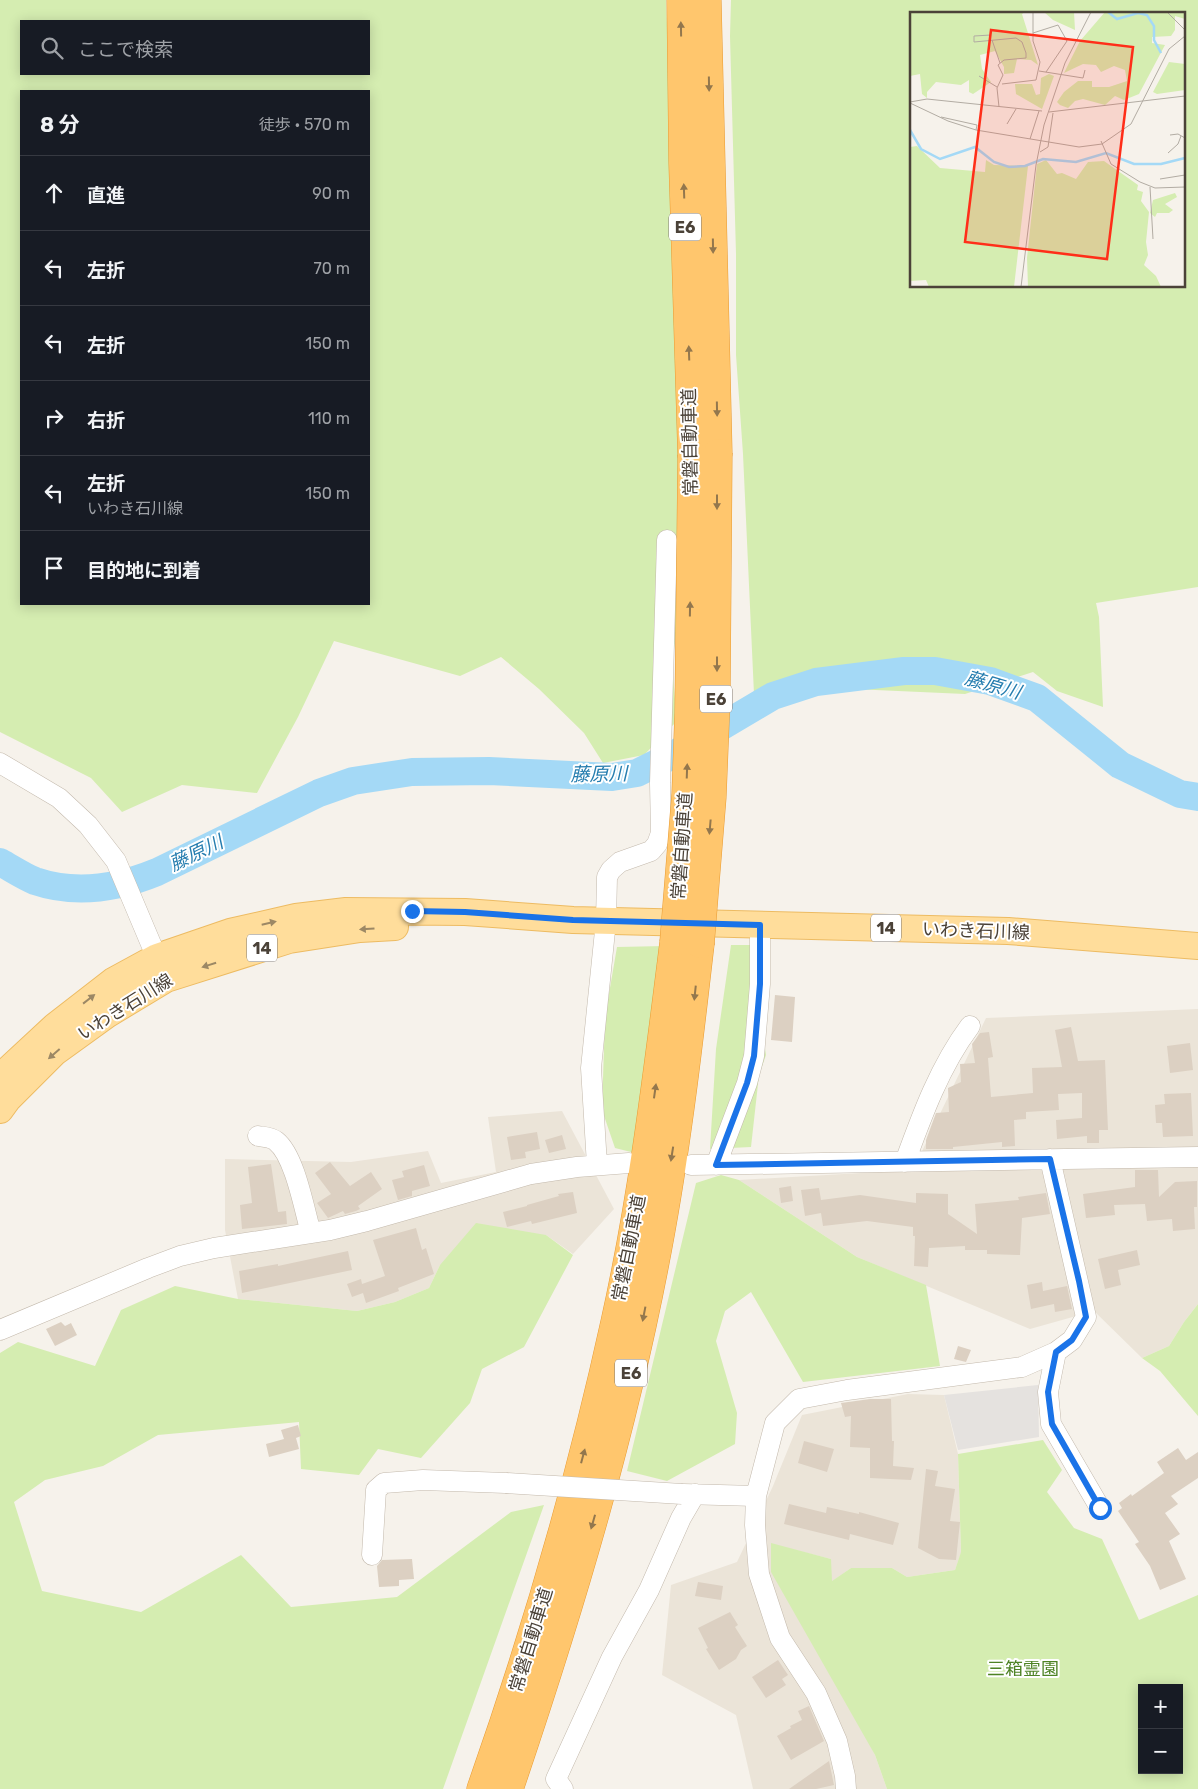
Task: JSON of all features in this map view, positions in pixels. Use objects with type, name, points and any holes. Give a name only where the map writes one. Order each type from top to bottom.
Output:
[{"type":"highway","name":"常磐自動車道","points":[[681,0],[683,163],[705,454]]},
{"type":"highway","name":"常磐自動車道","points":[[509,1789],[572,1594],[612,1454],[642,1325],[664,1209],[688,1054],[686,794],[689,713],[705,454],[707,0]]},
{"type":"highway","name":"常磐自動車道","points":[[481,1789],[511,1704],[546,1590],[586,1445],[615,1322],[687,943]]},
{"type":"highway","points":[[470,1789],[511,1704]]},
{"type":"main road","name":"いわき石川線","points":[[0,1077],[55,1026],[113,981],[161,968],[289,940],[360,929],[573,920],[1008,931],[1198,946]]},
{"type":"main road","name":"いわき石川線","points":[[0,1110],[54,1053],[108,1014],[161,968]]},
{"type":"street","points":[[597,1165],[591,1068],[606,921],[607,877],[611,870],[620,862],[651,851],[657,844],[661,833],[660,783],[666,540]]},
{"type":"street","points":[[0,763],[59,798],[88,825],[116,860],[161,968]]},
{"type":"street","points":[[716,1165],[747,1083],[754,1056],[760,984],[760,925]]},
{"type":"street","points":[[905,1162],[926,1106],[959,1040],[970,1026]]},
{"type":"street","points":[[258,1136],[268,1137],[276,1141],[286,1152],[292,1165],[311,1233]]},
{"type":"street","points":[[691,1165],[1198,1157]]},
{"type":"street","points":[[846,1789],[837,1741],[816,1693],[780,1638],[759,1574],[755,1525],[756,1496],[775,1423],[799,1399],[848,1390],[1022,1367],[1056,1352],[1072,1340],[1086,1317],[1050,1159]]},
{"type":"street","points":[[0,1330],[180,1256],[214,1248],[311,1233],[367,1221],[531,1174],[597,1165],[629,1163]]},
{"type":"street","points":[[1056,1352],[1048,1392],[1052,1424],[1100,1508]]},
{"type":"street","points":[[372,1554],[376,1490],[384,1482],[423,1480],[506,1483],[756,1496]]},
{"type":"street","points":[[563,1789],[556,1780],[612,1657],[649,1590],[681,1518],[689,1494]]},
{"type":"shaded area","points":[[1198,1009],[1198,1304],[1169,1346],[1142,1358],[1094,1311],[1030,1329],[857,1257],[739,1180],[913,1170],[986,1018]]},
{"type":"shaded area","points":[[562,1111],[614,1209],[573,1254],[546,1235],[440,1265],[429,1288],[395,1302],[357,1311],[238,1299],[225,1230],[225,1159],[351,1162],[428,1151],[441,1183],[496,1172],[488,1117]]},
{"type":"shaded area","points":[[1038,1385],[1039,1437],[958,1450],[944,1395]]},
{"type":"shaded area","points":[[908,1394],[944,1395],[958,1454],[961,1553],[955,1570],[907,1577],[892,1568],[851,1568],[831,1582],[831,1559],[771,1544],[875,1755],[887,1789],[753,1789],[736,1715],[662,1675],[671,1585],[737,1562],[773,1486],[802,1415]]},
{"type":"green space","points":[[0,0],[666,0],[688,540],[672,665],[677,721],[644,755],[603,763],[584,733],[539,689],[501,657],[460,676],[334,641],[298,717],[257,793],[182,785],[122,812],[91,778],[0,732]]},
{"type":"green space","points":[[731,0],[1198,0],[1198,587],[1096,603],[1099,617],[1103,707],[1057,691],[1033,672],[965,694],[853,689],[754,694],[743,454],[736,355],[736,254],[730,36]]},
{"type":"green space","points":[[731,945],[750,945],[766,1055],[759,1075],[751,1147],[710,1149],[716,1049]]},
{"type":"green space","points":[[665,946],[635,1153],[615,1148],[602,1110],[605,1017],[617,947]]},
{"type":"green space","points":[[721,1175],[739,1180],[857,1257],[926,1285],[940,1366],[803,1382],[751,1292],[725,1311],[716,1341],[737,1413],[735,1444],[667,1481],[627,1471],[696,1183]]},
{"type":"green space","points":[[476,1223],[546,1235],[573,1255],[524,1347],[482,1369],[470,1403],[421,1458],[378,1449],[359,1475],[301,1469],[299,1422],[158,1435],[103,1466],[45,1480],[14,1502],[42,1591],[141,1612],[241,1555],[291,1607],[397,1597],[511,1512],[544,1505],[443,1789],[0,1789],[0,1353],[18,1342],[95,1366],[121,1310],[175,1286],[238,1299],[357,1311],[395,1302],[429,1288],[440,1265]]},
{"type":"green space","points":[[1198,1304],[1198,1416],[1160,1371],[1142,1358],[1169,1346]]},
{"type":"green space","name":"三箱霊園","points":[[1043,1440],[1062,1470],[1047,1492],[1074,1528],[1102,1539],[1139,1620],[1198,1595],[1198,1789],[887,1789],[875,1755],[771,1572],[771,1543],[831,1559],[832,1581],[851,1568],[892,1568],[907,1577],[955,1570],[961,1552],[958,1454]]},
{"type":"building","points":[[775,995],[795,997],[792,1042],[771,1040]]},
{"type":"building","points":[[1071,1027],[1078,1061],[1105,1060],[1108,1130],[1099,1130],[1099,1143],[1087,1143],[1087,1136],[1057,1139],[1056,1120],[1082,1118],[1082,1093],[1058,1094],[1059,1110],[1026,1112],[1026,1119],[1014,1120],[1015,1146],[1002,1147],[1002,1142],[953,1147],[953,1149],[926,1149],[926,1140],[936,1113],[949,1112],[948,1088],[961,1082],[960,1064],[975,1063],[972,1044],[980,1033],[989,1032],[993,1057],[988,1058],[991,1097],[1033,1093],[1032,1068],[1062,1067],[1055,1030]]},
{"type":"building","points":[[1190,1043],[1193,1070],[1170,1073],[1167,1046]]},
{"type":"building","points":[[1191,1093],[1193,1136],[1163,1137],[1162,1123],[1156,1123],[1155,1105],[1165,1104],[1164,1094]]},
{"type":"building","points":[[537,1132],[540,1149],[525,1152],[526,1158],[511,1160],[507,1137]]},
{"type":"building","points":[[562,1135],[566,1149],[549,1153],[545,1140]]},
{"type":"building","points":[[330,1162],[350,1186],[371,1172],[382,1189],[358,1206],[360,1209],[345,1214],[343,1211],[328,1218],[317,1203],[331,1194],[315,1173]]},
{"type":"building","points":[[271,1164],[278,1212],[286,1211],[287,1224],[242,1229],[240,1205],[252,1203],[248,1167]]},
{"type":"building","points":[[424,1165],[430,1186],[412,1191],[412,1196],[398,1200],[392,1180],[404,1177],[402,1171]]},
{"type":"building","points":[[1135,1170],[1158,1170],[1159,1197],[1175,1182],[1197,1181],[1197,1207],[1194,1207],[1195,1229],[1173,1231],[1172,1219],[1147,1221],[1145,1204],[1114,1205],[1115,1215],[1086,1218],[1083,1194],[1135,1187]]},
{"type":"building","points":[[791,1186],[793,1201],[781,1203],[779,1188]]},
{"type":"building","points":[[819,1188],[821,1200],[860,1195],[916,1203],[916,1193],[948,1194],[948,1214],[977,1234],[975,1204],[1019,1200],[1018,1197],[1046,1193],[1050,1214],[1022,1218],[1020,1255],[987,1254],[987,1250],[965,1250],[965,1246],[929,1248],[928,1267],[914,1266],[915,1236],[913,1236],[913,1227],[867,1221],[823,1226],[821,1213],[805,1216],[801,1190]]},
{"type":"building","points":[[573,1192],[577,1213],[532,1224],[531,1221],[507,1227],[503,1212],[559,1196],[558,1194]]},
{"type":"building","points":[[416,1228],[422,1250],[426,1248],[434,1274],[398,1288],[399,1291],[366,1303],[363,1293],[352,1297],[347,1284],[361,1279],[362,1284],[385,1276],[373,1240]]},
{"type":"building","points":[[1137,1250],[1140,1265],[1118,1270],[1121,1285],[1105,1289],[1098,1259]]},
{"type":"building","points":[[348,1251],[352,1270],[242,1293],[239,1271],[278,1264],[278,1266]]},
{"type":"building","points":[[1042,1282],[1043,1291],[1067,1286],[1072,1309],[1055,1312],[1054,1304],[1031,1309],[1027,1285]]},
{"type":"building","points":[[61,1322],[65,1326],[71,1323],[77,1335],[55,1346],[46,1329]]},
{"type":"building","points":[[958,1346],[971,1350],[966,1362],[954,1359]]},
{"type":"building","points":[[870,1399],[891,1399],[892,1441],[894,1441],[893,1466],[914,1468],[911,1480],[870,1478],[870,1448],[850,1447],[851,1416],[845,1417],[841,1403]]},
{"type":"building","points":[[298,1425],[301,1436],[296,1438],[299,1449],[269,1457],[266,1444],[284,1439],[281,1430]]},
{"type":"building","points":[[804,1441],[834,1449],[827,1472],[798,1463]]},
{"type":"building","points":[[1178,1448],[1186,1460],[1198,1452],[1198,1478],[1171,1496],[1178,1504],[1165,1513],[1180,1534],[1169,1541],[1186,1579],[1160,1590],[1150,1566],[1135,1544],[1139,1542],[1118,1511],[1122,1508],[1119,1503],[1164,1473],[1157,1462]]},
{"type":"building","points":[[926,1469],[938,1471],[935,1486],[955,1489],[950,1521],[960,1522],[956,1560],[939,1559],[918,1548]]},
{"type":"building","points":[[789,1504],[826,1513],[827,1507],[859,1514],[859,1512],[899,1523],[893,1545],[850,1534],[849,1540],[784,1524]]},
{"type":"building","points":[[412,1559],[414,1579],[399,1580],[399,1586],[379,1587],[377,1566],[382,1560]]},
{"type":"building","points":[[698,1582],[723,1586],[721,1600],[695,1596]]},
{"type":"building","points":[[730,1612],[738,1625],[735,1627],[747,1646],[741,1650],[736,1659],[719,1670],[706,1649],[708,1648],[698,1628]]},
{"type":"building","points":[[778,1660],[788,1675],[782,1679],[786,1685],[766,1698],[752,1677]]},
{"type":"building","points":[[809,1706],[824,1741],[791,1760],[777,1736],[802,1720],[798,1711]]},
{"type":"building","points":[[829,1761],[834,1785],[816,1789],[789,1789]]},
{"type":"waterway","name":"藤原川","points":[[0,862],[35,881],[50,885],[81,889],[112,886],[157,872],[319,793],[353,781],[412,772],[489,771],[612,777],[637,773],[675,754],[773,696],[816,682],[904,671],[935,671],[990,681],[1037,698],[1120,765],[1180,794],[1198,797]]},
{"type":"route","points":[[412,911],[465,912],[573,920],[760,925],[760,984],[754,1056],[747,1083],[716,1165],[1050,1159],[1086,1317],[1072,1340],[1056,1352],[1048,1392],[1052,1424],[1100,1508]]}]
